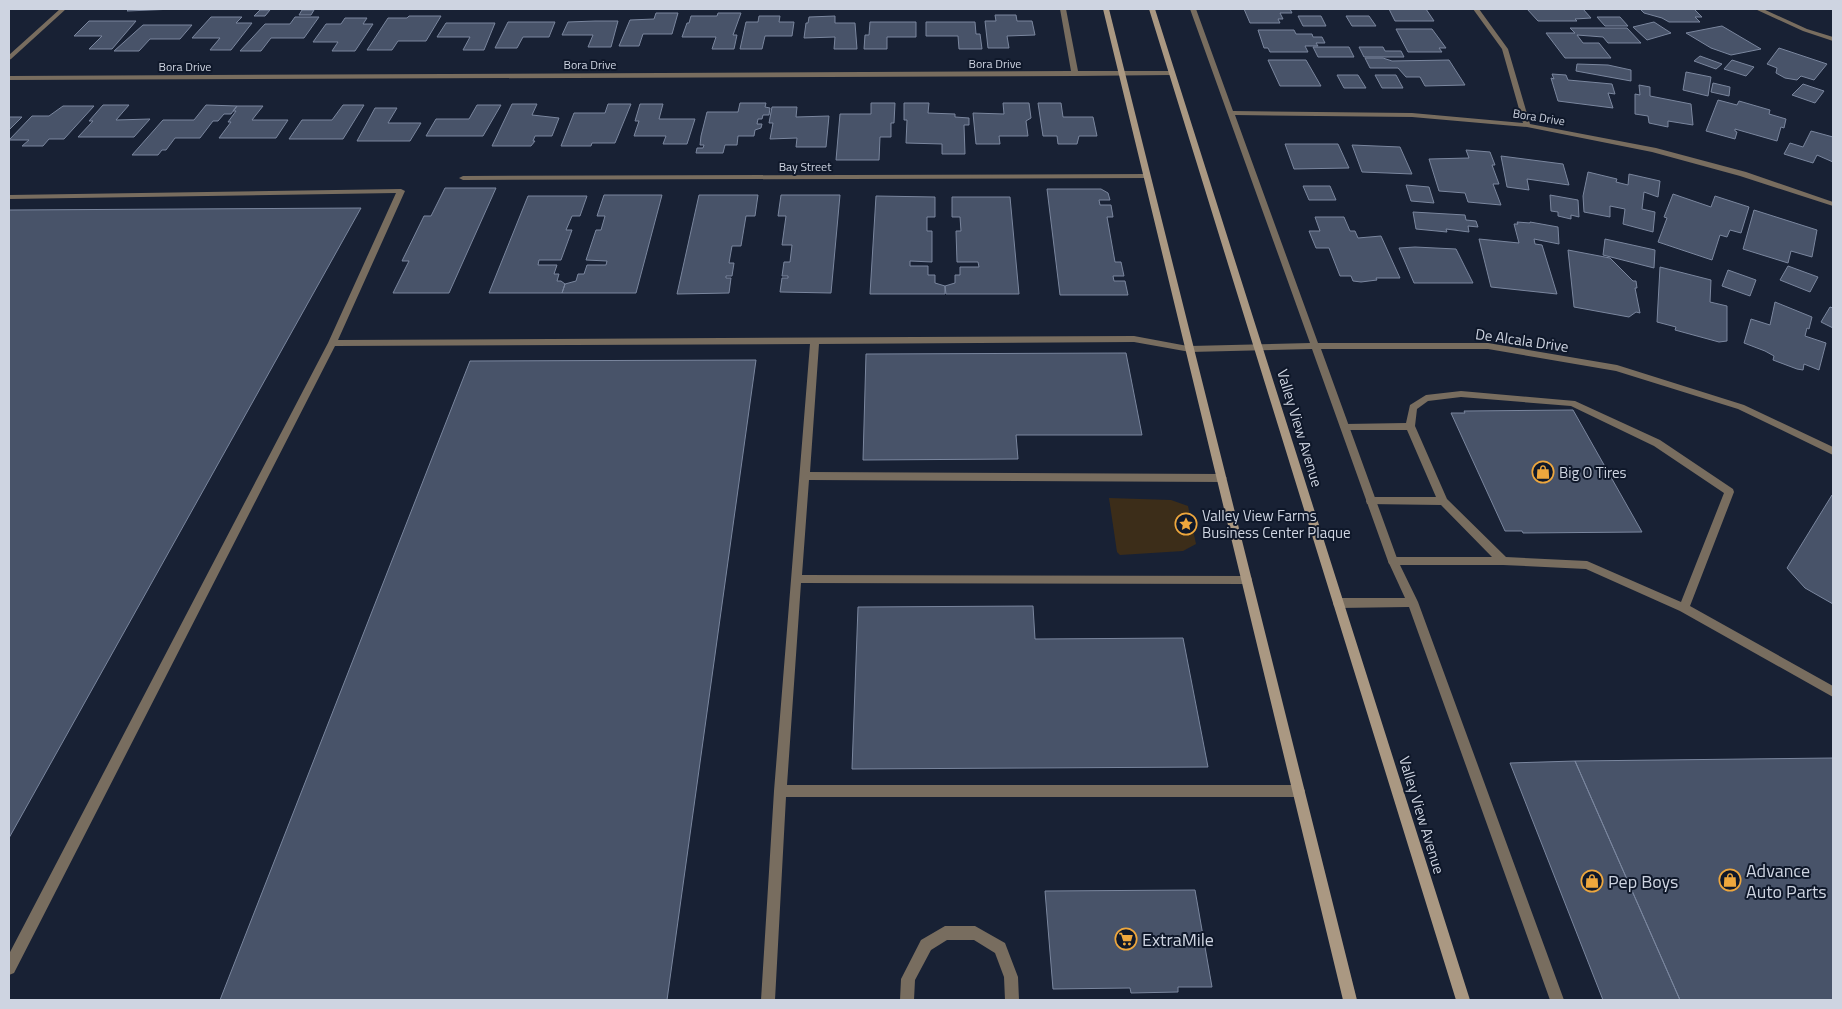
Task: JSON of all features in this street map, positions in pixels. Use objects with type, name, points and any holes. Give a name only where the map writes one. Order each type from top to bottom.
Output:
[{"type":"main road","points":[[1106,9],[1350,1000]]},
{"type":"main road","name":"Valley View Avenue","points":[[1152,9],[1463,1000]]},
{"type":"street","points":[[9,58],[63,9]]},
{"type":"street","points":[[1063,9],[1075,74]]},
{"type":"street","points":[[1193,9],[1393,561],[1414,602],[1557,1000]]},
{"type":"street","points":[[1476,9],[1505,49],[1527,125]]},
{"type":"street","points":[[1758,9],[1805,30],[1833,39]]},
{"type":"street","name":"Bora Drive","points":[[9,78],[1172,73]]},
{"type":"street","name":"Bora Drive","points":[[1231,114],[1412,115],[1527,125],[1653,150],[1743,174],[1833,204]]},
{"type":"street","name":"Bay Street","points":[[463,178],[1147,176]]},
{"type":"street","points":[[9,197],[401,191],[332,343],[9,968]]},
{"type":"street","name":"De Alcala Drive","points":[[332,343],[1134,339],[1190,349],[1315,346],[1488,346],[1617,368],[1741,407],[1833,451]]},
{"type":"street","points":[[768,1000],[780,791],[815,340]]},
{"type":"street","points":[[1503,561],[1443,501],[1410,426],[1413,407],[1426,398],[1461,394],[1572,403],[1657,444],[1729,492],[1684,608]]},
{"type":"street","points":[[1345,427],[1410,426]]},
{"type":"street","points":[[804,476],[1222,478]]},
{"type":"street","points":[[1372,502],[1443,501]]},
{"type":"street","points":[[1393,561],[1503,561],[1587,565],[1684,608],[1833,692]]},
{"type":"street","points":[[796,579],[1247,580]]},
{"type":"street","points":[[1338,603],[1414,602]]},
{"type":"street","points":[[780,791],[1299,791]]},
{"type":"street","points":[[907,1000],[908,979],[926,945],[945,933],[975,933],[1000,948],[1010,977],[1012,1000]]},
{"type":"shaded area","points":[[1109,498],[1171,500],[1188,506],[1196,544],[1183,551],[1120,555],[1117,552]]},
{"type":"building","points":[[129,9],[175,9],[127,11]]},
{"type":"building","points":[[1244,9],[1290,9],[1292,13],[1280,13],[1283,19],[1278,19],[1280,23],[1250,23]]},
{"type":"building","points":[[1389,9],[1426,9],[1434,21],[1395,21]]},
{"type":"building","points":[[1527,9],[1583,9],[1591,18],[1575,19],[1577,21],[1538,21]]},
{"type":"building","points":[[1640,9],[1694,9],[1702,17],[1695,17],[1700,22],[1669,22],[1644,13]]},
{"type":"building","points":[[260,10],[270,10],[265,16],[254,16]]},
{"type":"building","points":[[302,10],[314,10],[311,15],[299,15]]},
{"type":"building","points":[[656,13],[678,13],[672,34],[643,34],[639,46],[619,46],[630,20],[654,19]]},
{"type":"building","points":[[718,13],[741,13],[733,35],[737,35],[734,49],[712,49],[716,37],[682,37],[691,16],[717,16]]},
{"type":"building","points":[[995,15],[1016,15],[1017,21],[1032,21],[1035,35],[1007,36],[1009,48],[988,48],[985,21],[996,21]]},
{"type":"building","points":[[409,16],[441,16],[426,41],[398,41],[392,50],[367,50],[388,18],[407,18]]},
{"type":"building","points":[[759,16],[780,16],[779,22],[794,22],[792,36],[765,36],[762,49],[740,49],[746,22],[758,22]]},
{"type":"building","points":[[835,16],[835,23],[855,23],[857,49],[834,49],[835,37],[804,38],[806,23],[808,23],[809,17]]},
{"type":"building","points":[[1298,16],[1321,16],[1326,26],[1303,26]]},
{"type":"building","points":[[1346,16],[1369,16],[1376,26],[1352,26]]},
{"type":"building","points":[[211,17],[242,17],[236,23],[252,23],[231,50],[210,50],[220,38],[192,38]]},
{"type":"building","points":[[295,17],[319,17],[304,38],[271,38],[261,51],[240,51],[265,24],[290,24]]},
{"type":"building","points":[[1597,17],[1620,17],[1628,26],[1605,26]]},
{"type":"building","points":[[345,18],[367,18],[363,24],[373,24],[355,51],[332,51],[338,42],[313,42],[326,24],[341,24]]},
{"type":"building","points":[[89,21],[136,21],[112,49],[89,49],[102,36],[74,36]]},
{"type":"building","points":[[618,21],[611,47],[588,47],[593,35],[562,35],[568,22]]},
{"type":"building","points":[[508,22],[555,22],[549,37],[523,37],[517,48],[495,48]]},
{"type":"building","points":[[870,22],[916,22],[916,37],[887,37],[887,49],[864,49],[865,35],[869,35]]},
{"type":"building","points":[[926,22],[975,22],[976,34],[980,34],[982,49],[959,49],[958,36],[926,36]]},
{"type":"building","points":[[1654,22],[1671,33],[1647,40],[1633,27]]},
{"type":"building","points":[[446,23],[495,23],[484,50],[463,50],[470,37],[437,37]]},
{"type":"building","points":[[143,25],[192,25],[180,39],[150,39],[139,51],[114,51]]},
{"type":"building","points":[[1722,26],[1761,49],[1731,55],[1711,48],[1686,33]]},
{"type":"building","points":[[1570,28],[1627,28],[1641,43],[1608,43],[1603,37],[1577,35],[1583,43],[1599,43],[1611,58],[1565,58],[1546,33],[1575,33]]},
{"type":"building","points":[[1396,29],[1432,29],[1446,48],[1439,48],[1442,52],[1408,52]]},
{"type":"building","points":[[1258,30],[1294,30],[1296,34],[1312,34],[1313,37],[1322,37],[1325,43],[1316,43],[1318,46],[1305,46],[1308,52],[1270,52],[1268,48],[1264,48]]},
{"type":"building","points":[[1313,47],[1349,47],[1354,57],[1318,57]]},
{"type":"building","points":[[1359,47],[1383,47],[1385,51],[1401,51],[1404,57],[1364,57]]},
{"type":"building","points":[[1779,48],[1827,64],[1814,80],[1801,76],[1797,80],[1785,78],[1776,73],[1777,68],[1767,64]]},
{"type":"building","points":[[1700,56],[1722,64],[1716,69],[1694,61]]},
{"type":"building","points":[[1365,58],[1383,58],[1392,61],[1449,60],[1465,85],[1425,86],[1420,77],[1406,77],[1398,68],[1370,68]]},
{"type":"building","points":[[1268,60],[1306,60],[1321,86],[1280,86]]},
{"type":"building","points":[[1732,60],[1754,67],[1746,76],[1724,69]]},
{"type":"building","points":[[1577,64],[1608,65],[1631,70],[1631,81],[1576,71]]},
{"type":"building","points":[[1686,72],[1711,77],[1708,96],[1683,90]]},
{"type":"building","points":[[1552,74],[1566,75],[1568,80],[1612,84],[1615,94],[1608,93],[1613,108],[1558,101],[1551,78],[1554,79]]},
{"type":"building","points":[[1337,75],[1358,75],[1366,88],[1344,88]]},
{"type":"building","points":[[1375,75],[1396,75],[1403,88],[1382,88]]},
{"type":"building","points":[[1713,83],[1730,87],[1729,96],[1711,92]]},
{"type":"building","points":[[1803,84],[1824,91],[1815,103],[1792,95]]},
{"type":"building","points":[[1639,85],[1650,87],[1650,96],[1691,104],[1693,125],[1668,121],[1668,127],[1649,123],[1648,116],[1635,114],[1635,94],[1640,95]]},
{"type":"building","points":[[1718,100],[1737,105],[1739,101],[1770,110],[1769,114],[1786,119],[1784,128],[1781,127],[1777,141],[1735,129],[1737,132],[1735,139],[1706,131]]},
{"type":"building","points":[[740,103],[766,103],[765,107],[770,108],[769,115],[763,115],[762,119],[758,119],[757,124],[762,124],[761,128],[755,130],[754,136],[738,136],[737,145],[725,145],[723,153],[696,153],[697,148],[703,148],[704,145],[700,145],[707,112],[738,112]]},
{"type":"building","points":[[871,103],[895,103],[894,123],[891,123],[891,137],[880,137],[879,160],[836,160],[840,114],[871,114]]},
{"type":"building","points":[[904,103],[929,103],[928,113],[955,114],[955,117],[969,118],[969,125],[964,125],[965,154],[942,154],[942,144],[906,143],[907,120],[904,120]]},
{"type":"building","points":[[1003,103],[1029,103],[1031,118],[1026,121],[1028,136],[999,136],[1000,144],[976,144],[973,113],[1004,114]]},
{"type":"building","points":[[1038,103],[1061,103],[1063,117],[1093,117],[1097,136],[1079,136],[1077,144],[1058,144],[1057,136],[1043,136]]},
{"type":"building","points":[[512,104],[537,104],[532,115],[559,118],[552,136],[535,136],[533,141],[535,141],[531,146],[492,146]]},
{"type":"building","points":[[608,104],[631,104],[615,143],[592,143],[591,146],[561,146],[574,113],[605,113]]},
{"type":"building","points":[[640,104],[663,104],[659,119],[695,119],[687,144],[663,144],[666,136],[634,136],[639,121],[635,121]]},
{"type":"building","points":[[103,105],[129,105],[116,120],[150,119],[134,137],[78,137],[93,121],[89,121]]},
{"type":"building","points":[[206,105],[237,106],[231,114],[224,114],[218,121],[213,121],[200,138],[175,138],[166,150],[162,150],[158,155],[132,155],[163,120],[194,120]]},
{"type":"building","points":[[343,105],[364,105],[343,139],[289,139],[302,120],[332,120]]},
{"type":"building","points":[[477,105],[501,105],[483,136],[426,136],[436,119],[469,119]]},
{"type":"building","points":[[63,106],[94,106],[64,139],[49,139],[43,146],[22,146],[29,140],[9,140],[32,116],[49,116]]},
{"type":"building","points":[[237,106],[263,106],[252,120],[288,120],[276,138],[219,138],[231,122],[228,122],[236,111],[233,111]]},
{"type":"building","points":[[772,107],[797,107],[796,117],[829,116],[826,147],[796,147],[797,138],[770,139],[773,123],[769,123]]},
{"type":"building","points":[[375,108],[397,108],[388,123],[421,123],[410,141],[357,141]]},
{"type":"building","points":[[9,117],[22,117],[9,130]]},
{"type":"building","points":[[1811,131],[1833,137],[1833,162],[1817,155],[1813,163],[1784,154],[1790,143],[1803,147]]},
{"type":"building","points":[[1285,144],[1338,144],[1349,168],[1294,169]]},
{"type":"building","points":[[1352,145],[1400,147],[1412,174],[1362,172]]},
{"type":"building","points":[[1466,150],[1490,152],[1495,165],[1492,165],[1499,184],[1493,184],[1501,205],[1468,202],[1465,193],[1439,191],[1429,159],[1469,158]]},
{"type":"building","points":[[1501,156],[1563,164],[1569,185],[1527,179],[1529,190],[1507,187]]},
{"type":"building","points":[[1588,172],[1617,179],[1616,182],[1628,185],[1629,174],[1660,181],[1658,197],[1644,192],[1642,209],[1655,212],[1653,232],[1623,224],[1625,209],[1610,206],[1610,217],[1584,212],[1583,196]]},
{"type":"building","points":[[1406,185],[1429,187],[1434,203],[1411,201]]},
{"type":"building","points":[[1303,186],[1330,186],[1336,200],[1309,200]]},
{"type":"building","points":[[445,188],[496,188],[449,293],[393,293],[409,261],[402,261],[424,216],[431,216]]},
{"type":"building","points":[[1047,189],[1101,189],[1108,193],[1110,200],[1099,200],[1100,205],[1111,205],[1113,217],[1107,217],[1115,262],[1121,262],[1124,276],[1113,276],[1114,281],[1125,281],[1128,295],[1060,295]]},
{"type":"building","points":[[1673,194],[1711,207],[1715,196],[1749,207],[1741,233],[1730,230],[1727,237],[1720,235],[1712,260],[1658,242],[1667,218],[1664,217]]},
{"type":"building","points":[[604,195],[662,195],[636,293],[562,293],[565,284],[576,281],[578,274],[584,274],[587,265],[606,265],[607,261],[586,260],[596,230],[601,230],[605,216],[597,216]]},
{"type":"building","points":[[699,195],[758,195],[755,216],[746,216],[741,246],[732,246],[729,263],[734,263],[732,276],[726,276],[726,278],[731,278],[729,293],[677,294]]},
{"type":"building","points":[[781,195],[840,195],[831,293],[780,292],[782,278],[788,278],[788,276],[782,276],[784,262],[790,262],[792,245],[782,245],[786,216],[778,216]]},
{"type":"building","points":[[1550,195],[1578,200],[1579,217],[1571,215],[1571,219],[1558,216],[1558,212],[1551,211]]},
{"type":"building","points":[[528,196],[587,196],[580,216],[572,216],[566,230],[572,230],[561,260],[539,260],[538,265],[557,265],[554,274],[559,274],[557,281],[565,284],[562,293],[489,293]]},
{"type":"building","points":[[876,196],[935,197],[935,217],[927,217],[927,231],[932,231],[932,262],[910,261],[910,266],[928,266],[928,275],[935,275],[935,283],[945,286],[945,294],[870,294]]},
{"type":"building","points":[[952,197],[1010,197],[1019,294],[946,294],[945,286],[955,283],[955,275],[960,275],[960,267],[979,267],[978,262],[957,262],[956,231],[961,231],[960,217],[952,217]]},
{"type":"building","points":[[361,208],[9,838],[9,210]]},
{"type":"building","points":[[1754,210],[1817,230],[1812,257],[1791,251],[1788,263],[1743,249]]},
{"type":"building","points":[[1413,212],[1465,215],[1466,220],[1476,221],[1478,227],[1468,226],[1469,232],[1446,229],[1447,232],[1416,229]]},
{"type":"building","points":[[1315,217],[1344,217],[1350,231],[1355,231],[1358,238],[1381,236],[1400,278],[1376,278],[1377,280],[1361,282],[1353,281],[1351,276],[1340,276],[1329,248],[1316,248],[1309,231],[1320,231]]},
{"type":"building","points":[[1517,222],[1530,222],[1558,227],[1559,244],[1534,239],[1535,244],[1542,245],[1557,294],[1491,287],[1479,239],[1519,243],[1514,224],[1518,224]]},
{"type":"building","points":[[1605,239],[1655,250],[1654,268],[1603,255]]},
{"type":"building","points":[[1399,248],[1456,249],[1473,283],[1414,283]]},
{"type":"building","points":[[1568,250],[1610,258],[1633,281],[1636,281],[1637,288],[1635,288],[1640,313],[1636,312],[1629,317],[1574,307]]},
{"type":"building","points":[[1788,266],[1818,277],[1810,292],[1780,280]]},
{"type":"building","points":[[1660,267],[1711,280],[1710,302],[1727,306],[1727,341],[1719,342],[1675,330],[1676,327],[1657,322]]},
{"type":"building","points":[[1728,270],[1756,280],[1750,296],[1722,286]]},
{"type":"building","points":[[1775,302],[1812,317],[1805,336],[1826,343],[1819,370],[1804,364],[1803,370],[1797,369],[1773,360],[1774,356],[1744,343],[1751,319],[1770,325]]},
{"type":"building","points":[[1830,307],[1833,308],[1833,328],[1821,322]]},
{"type":"building","points":[[1126,353],[1142,435],[1016,435],[1018,459],[863,460],[866,354]]},
{"type":"building","points":[[756,360],[667,1000],[220,1000],[470,361]]},
{"type":"building","name":"Big O Tires","points":[[1573,410],[1642,532],[1523,533],[1522,531],[1505,531],[1451,413],[1465,413],[1464,411]]},
{"type":"building","points":[[1832,495],[1833,604],[1805,588],[1787,568]]},
{"type":"building","points":[[1033,606],[1035,639],[1183,638],[1208,767],[852,769],[858,607]]},
{"type":"building","name":"Advance Auto Parts","points":[[1833,758],[1833,1000],[1680,1000],[1575,761]]},
{"type":"building","name":"Pep Boys","points":[[1575,761],[1680,1000],[1603,1000],[1510,763]]},
{"type":"building","name":"ExtraMile","points":[[1195,890],[1212,987],[1178,987],[1178,992],[1131,993],[1130,988],[1053,989],[1045,891]]},
{"type":"place","name":"Big O Tires","points":[[1543,472]]},
{"type":"place","name":"Valley View Farms Business Center Plaque","points":[[1186,524]]},
{"type":"place","name":"Advance Auto Parts","points":[[1730,880]]},
{"type":"place","name":"Pep Boys","points":[[1592,881]]},
{"type":"place","name":"ExtraMile","points":[[1126,939]]}]
